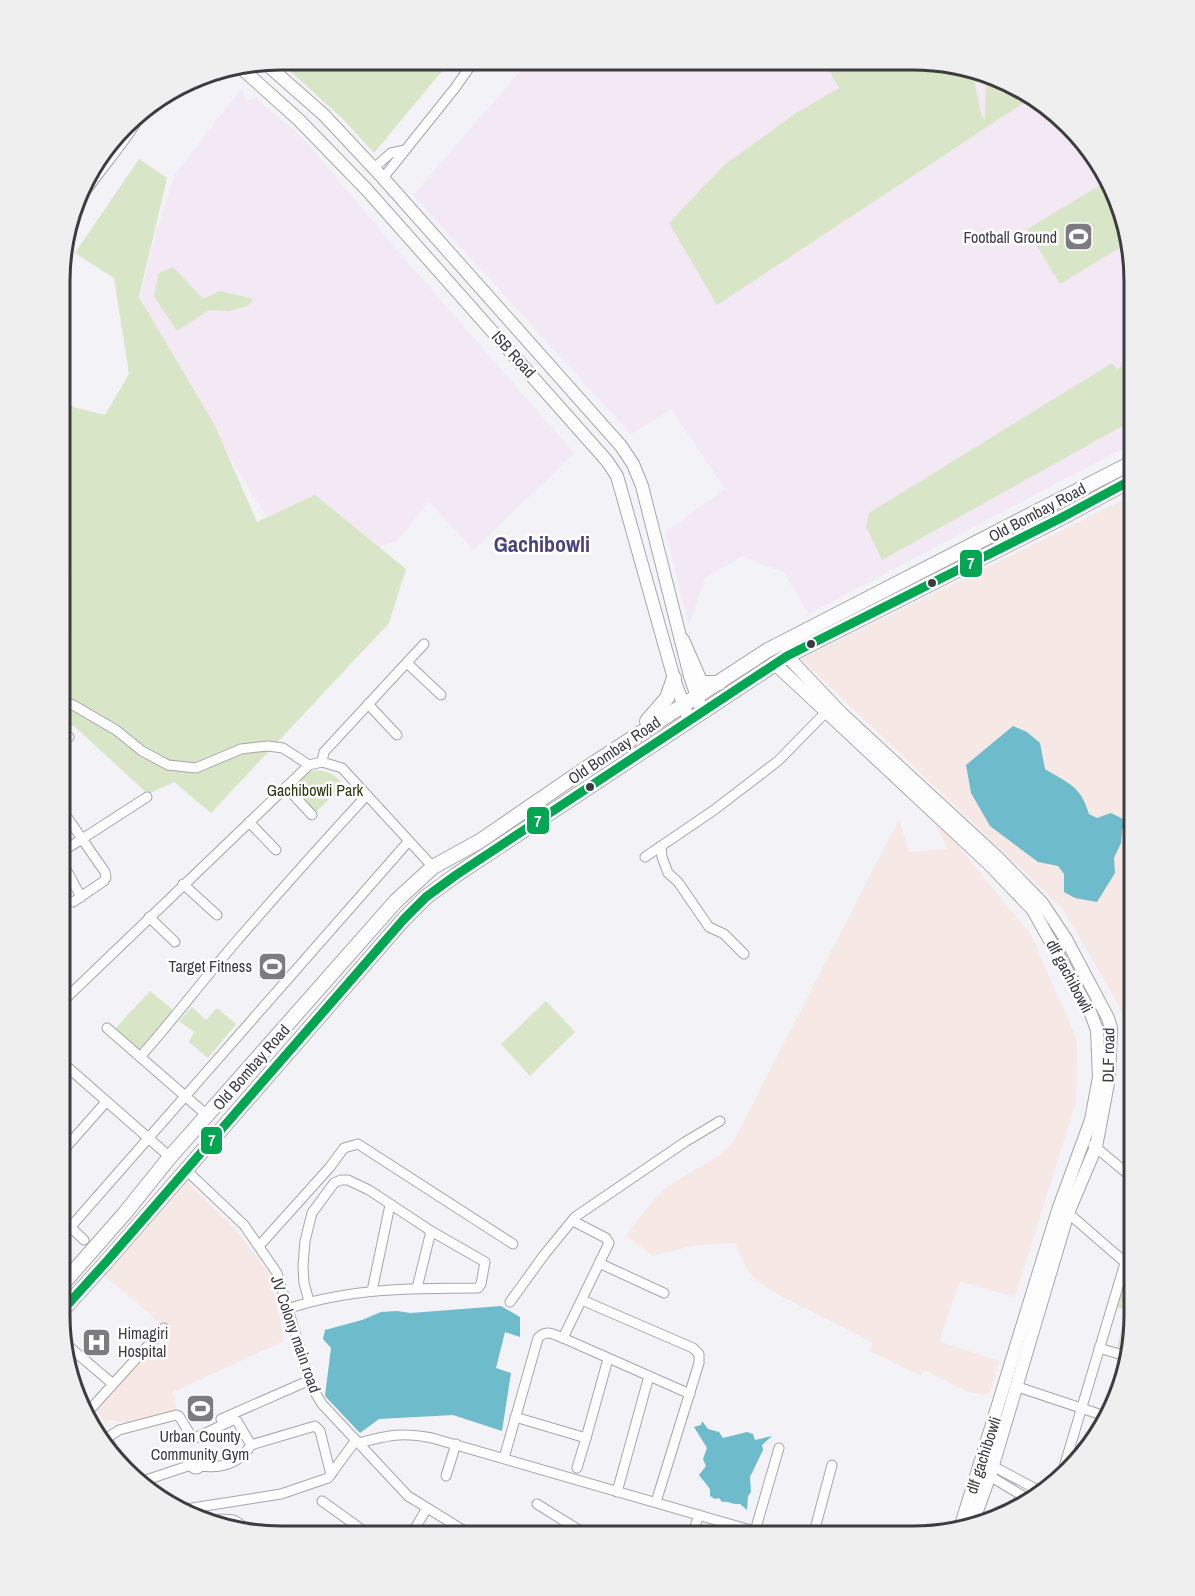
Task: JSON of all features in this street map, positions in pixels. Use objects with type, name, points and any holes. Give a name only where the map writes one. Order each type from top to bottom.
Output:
[{"type":"main road","name":"ISB Road","points":[[274,71],[324,115],[378,173],[614,437],[633,464],[642,486],[696,696],[702,711]]},
{"type":"main road","name":"ISB Road","points":[[247,73],[336,156],[508,346],[598,449],[617,476],[674,678],[689,720]]},
{"type":"main road","points":[[508,346],[521,334]]},
{"type":"main road","name":"Old Bombay Road","points":[[70,1276],[170,1157],[396,901],[433,867],[539,802],[627,741],[768,650],[1124,467]]},
{"type":"main road","name":"Old Bombay Road","points":[[70,1302],[404,919],[426,897],[472,864],[781,660],[1124,484]]},
{"type":"main road","points":[[682,640],[700,681],[703,683],[719,682]]},
{"type":"main road","name":"dlf gachibowli","points":[[781,660],[826,712],[991,866],[1033,910],[1095,1023],[1099,1077],[1091,1120],[1058,1210],[985,1467],[964,1519]]},
{"type":"main road","name":"DLF road","points":[[781,660],[998,858],[1042,903],[1066,939],[1108,1018],[1111,1028],[1109,1078],[1096,1147],[1068,1213],[1015,1386],[985,1467],[974,1516]]},
{"type":"main road","points":[[627,741],[663,705],[674,678]]},
{"type":"main road","points":[[464,850],[472,864]]},
{"type":"main road","points":[[1095,1023],[1108,1018]]},
{"type":"street","points":[[378,173],[391,153],[405,150],[467,71]]},
{"type":"street","points":[[322,762],[324,752],[424,644]]},
{"type":"street","points":[[407,663],[441,695]]},
{"type":"street","points":[[70,704],[116,730],[142,751],[168,765],[196,768],[241,749],[268,746],[283,748],[309,765]]},
{"type":"street","points":[[368,704],[397,735]]},
{"type":"street","points":[[645,856],[714,810],[778,761],[826,712]]},
{"type":"street","points":[[70,994],[309,765],[322,762],[342,768],[433,867]]},
{"type":"street","points":[[286,787],[312,815]]},
{"type":"street","points":[[140,1057],[318,848],[367,795]]},
{"type":"street","points":[[70,846],[147,797]]},
{"type":"street","points":[[70,821],[105,872],[106,877],[77,899],[70,882]]},
{"type":"street","points":[[249,822],[276,850]]},
{"type":"street","points":[[84,1240],[71,1227],[408,842]]},
{"type":"street","points":[[661,846],[668,873],[678,882],[709,927],[724,933],[744,954]]},
{"type":"street","points":[[183,884],[217,915]]},
{"type":"street","points":[[149,917],[175,942]]},
{"type":"street","points":[[107,1028],[208,1116]]},
{"type":"street","points":[[70,1069],[170,1157]]},
{"type":"street","points":[[70,1140],[106,1102]]},
{"type":"street","points":[[510,1302],[575,1217],[685,1142],[720,1121]]},
{"type":"street","points":[[1084,1138],[1124,1171]]},
{"type":"street","points":[[259,1246],[330,1167],[344,1148],[358,1144],[513,1244]]},
{"type":"street","name":"JV Colony main road","points":[[185,1169],[244,1225],[277,1273],[304,1378],[322,1404],[408,1496],[456,1526]]},
{"type":"street","points":[[287,1308],[309,1301],[372,1291],[478,1288],[481,1284],[484,1262],[431,1231],[369,1190],[348,1180],[341,1180],[334,1183],[312,1213],[305,1241],[303,1266],[304,1283],[309,1301]]},
{"type":"street","points":[[372,1291],[390,1205]]},
{"type":"street","points":[[1068,1213],[1124,1262]]},
{"type":"street","points":[[563,1338],[609,1243],[608,1239],[573,1221]]},
{"type":"street","points":[[417,1288],[431,1231]]},
{"type":"street","points":[[599,1263],[664,1293]]},
{"type":"street","points":[[1066,1461],[1124,1266]]},
{"type":"street","points":[[582,1300],[696,1350],[700,1358],[656,1502]]},
{"type":"street","points":[[92,1407],[164,1328]]},
{"type":"street","points":[[504,1458],[538,1338],[542,1333],[548,1332],[563,1338],[690,1394]]},
{"type":"street","points":[[1100,1348],[1120,1354]]},
{"type":"street","points":[[74,1351],[113,1384]]},
{"type":"street","points":[[577,1468],[608,1359]]},
{"type":"street","points":[[617,1492],[649,1376]]},
{"type":"street","points":[[214,1423],[304,1378]]},
{"type":"street","points":[[1015,1386],[1099,1414]]},
{"type":"street","points":[[109,1436],[119,1430],[176,1415],[179,1416],[193,1439],[195,1463]]},
{"type":"street","points":[[515,1417],[586,1438]]},
{"type":"street","points":[[193,1439],[233,1420],[239,1424],[251,1445]]},
{"type":"street","points":[[149,1479],[195,1463],[215,1468],[244,1456],[251,1445],[315,1426],[320,1431],[331,1475]]},
{"type":"street","points":[[197,1507],[281,1494],[328,1478],[358,1442],[409,1433],[456,1444],[656,1502],[728,1526]]},
{"type":"street","points":[[446,1476],[456,1444]]},
{"type":"street","points":[[756,1526],[779,1448]]},
{"type":"street","points":[[816,1526],[832,1465]]},
{"type":"street","points":[[985,1467],[1034,1488]]},
{"type":"street","points":[[985,1467],[1023,1495]]},
{"type":"street","points":[[322,1501],[357,1526]]},
{"type":"street","points":[[537,1504],[572,1526]]},
{"type":"street","points":[[416,1526],[427,1508]]},
{"type":"street","points":[[695,1526],[699,1515]]},
{"type":"shaded area","points":[[914,70],[941,72],[981,82],[1007,92],[1031,106],[1053,123],[1081,153],[1103,188],[1117,227],[1123,254],[1124,448],[809,614],[784,573],[743,556],[705,578],[689,626],[666,532],[725,489],[671,409],[631,434],[413,195],[521,71]]},
{"type":"shaded area","points":[[242,88],[246,101],[256,98],[306,141],[392,244],[574,453],[474,550],[429,502],[398,540],[324,565],[277,534],[147,323],[141,294],[156,232],[175,174]]},
{"type":"shaded area","points":[[1124,499],[1124,1020],[1118,1004],[1063,909],[801,659]]},
{"type":"shaded area","points":[[925,805],[1031,935],[1077,1040],[1076,1102],[1015,1297],[959,1283],[940,1338],[944,1343],[999,1361],[990,1393],[985,1395],[968,1392],[924,1370],[921,1376],[870,1351],[873,1343],[775,1293],[758,1281],[747,1270],[735,1243],[691,1246],[653,1256],[626,1236],[650,1204],[668,1186],[721,1154],[733,1142],[899,819],[909,852],[948,849]]},
{"type":"shaded area","points":[[184,1178],[237,1231],[271,1276],[284,1341],[173,1392],[177,1410],[130,1423],[111,1420],[104,1422],[95,1407],[159,1322],[104,1275]]},
{"type":"green space","points":[[829,70],[941,72],[974,80],[981,114],[985,120],[986,84],[1025,102],[717,305],[669,223],[723,166],[796,113],[839,88]]},
{"type":"green space","points":[[290,71],[442,71],[374,153],[343,119]]},
{"type":"green space","points":[[139,159],[167,178],[139,297],[214,424],[257,522],[315,495],[406,569],[389,623],[211,813],[174,782],[148,794],[70,725],[70,406],[105,415],[129,374],[114,278],[75,253]]},
{"type":"green space","name":"Football Ground","points":[[1101,185],[1113,214],[1121,247],[1060,284],[1027,229]]},
{"type":"green space","points":[[173,267],[203,299],[220,291],[254,299],[247,306],[229,311],[209,310],[177,331],[154,296],[159,273]]},
{"type":"green space","points":[[1112,363],[1117,369],[1124,365],[1124,425],[882,560],[866,526],[869,513]]},
{"type":"green space","name":"Gachibowli Park","points":[[317,770],[332,774],[343,785],[315,813],[291,789],[309,772]]},
{"type":"green space","points":[[150,991],[174,1011],[139,1050],[114,1030]]},
{"type":"green space","points":[[546,1001],[575,1032],[530,1076],[501,1044]]},
{"type":"green space","points":[[192,1007],[206,1020],[217,1008],[236,1024],[208,1058],[189,1042],[194,1032],[179,1021]]},
{"type":"green space","points":[[1124,1277],[1124,1310],[1114,1306]]},
{"type":"green space","points":[[1124,1315],[1123,1342],[1121,1351],[1117,1350]]},
{"type":"water","points":[[1013,726],[1027,732],[1040,743],[1045,769],[1073,786],[1086,804],[1089,814],[1097,818],[1111,813],[1124,820],[1121,843],[1114,858],[1115,873],[1097,902],[1075,898],[1064,892],[1064,874],[1058,866],[1038,862],[990,826],[971,793],[966,765]]},
{"type":"water","points":[[501,1306],[520,1317],[520,1337],[505,1332],[496,1368],[511,1373],[502,1431],[453,1415],[379,1419],[360,1433],[325,1396],[331,1348],[323,1339],[325,1330],[362,1320],[381,1312],[411,1313]]},
{"type":"water","points":[[702,1421],[708,1429],[719,1432],[723,1438],[747,1432],[753,1434],[755,1440],[772,1436],[762,1445],[763,1450],[750,1477],[751,1492],[748,1496],[747,1510],[740,1504],[722,1502],[719,1498],[715,1499],[710,1496],[710,1489],[699,1475],[706,1466],[703,1459],[707,1448],[694,1427],[701,1425]]},
{"type":"transit line","name":"7","points":[[70,1302],[404,919],[426,897],[787,656],[1124,484]]},
{"type":"place","name":"Football Ground","points":[[1078,237]]},
{"type":"place","name":"Target Fitness","points":[[273,966]]},
{"type":"place","name":"Himagiri Hospital","points":[[97,1342]]},
{"type":"place","name":"Urban County Community Gym","points":[[200,1408]]},
{"type":"district","name":"Gachibowli","points":[[542,544]]}]
